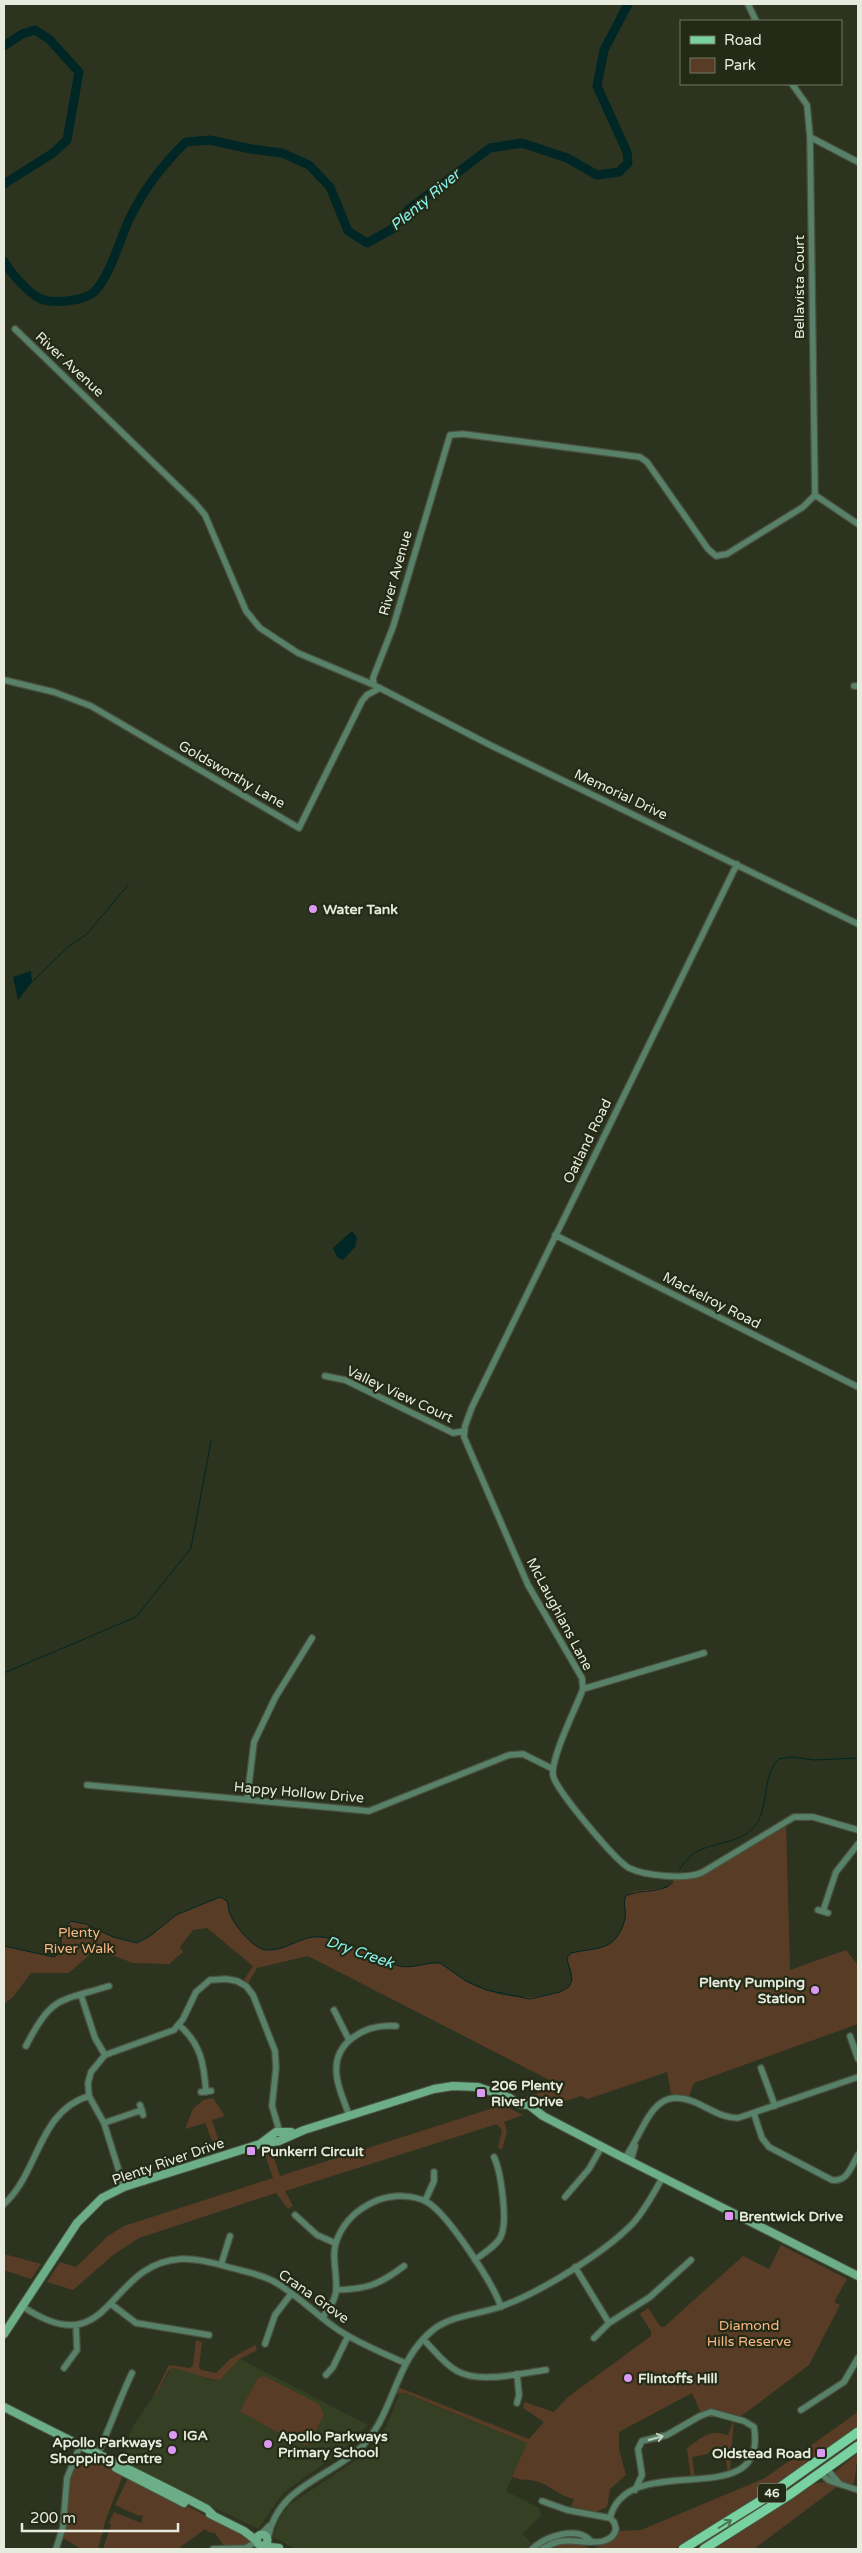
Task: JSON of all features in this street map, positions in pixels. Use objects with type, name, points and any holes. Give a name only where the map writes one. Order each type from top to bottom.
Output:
[{"type":"main road","name":"46","points":[[683,2549],[818,2462],[858,2432]]},
{"type":"main road","name":"46","points":[[704,2549],[824,2471],[858,2446]]},
{"type":"main road","points":[[818,2462],[817,2467],[824,2471]]},
{"type":"street","points":[[748,4],[756,20]]},
{"type":"street","name":"Bellavista Court","points":[[793,85],[807,105],[810,138],[815,495]]},
{"type":"street","points":[[810,138],[858,162]]},
{"type":"street","name":"River Avenue","points":[[15,329],[196,503],[205,515],[246,611],[260,628],[298,653],[376,687],[375,674],[393,628],[450,435],[462,434],[640,457],[647,462],[708,549],[716,556],[727,554],[803,507],[815,495]]},
{"type":"street","points":[[815,495],[858,524]]},
{"type":"street","name":"Goldsworthy Lane","points":[[4,680],[54,692],[91,706],[299,828],[362,701],[376,687]]},
{"type":"street","name":"Memorial Drive","points":[[376,687],[858,924]]},
{"type":"street","name":"Oatland Road","points":[[464,1431],[472,1407],[737,864]]},
{"type":"street","name":"Mackelroy Road","points":[[555,1235],[858,1387]]},
{"type":"street","name":"Valley View Court","points":[[325,1376],[345,1380],[453,1433],[464,1431]]},
{"type":"street","name":"McLaughlans Lane","points":[[464,1431],[466,1443],[528,1585],[579,1672],[583,1689],[553,1769]]},
{"type":"street","points":[[247,1800],[254,1742],[275,1698],[312,1638]]},
{"type":"street","points":[[583,1689],[704,1653]]},
{"type":"street","name":"Happy Hollow Drive","points":[[87,1785],[369,1811],[508,1755],[524,1754],[553,1769]]},
{"type":"street","points":[[553,1769],[554,1778],[563,1795],[621,1861],[639,1871],[685,1877],[698,1875],[787,1820],[797,1816],[813,1817],[858,1830]]},
{"type":"street","points":[[823,1911],[836,1872],[858,1844]]},
{"type":"street","points":[[124,2187],[104,2123],[89,2096],[88,2083],[91,2072],[105,2055],[166,2035],[179,2025],[193,1997],[210,1980],[226,1979],[246,1986],[253,1995],[275,2051],[276,2068],[272,2100],[278,2136]]},
{"type":"street","points":[[26,2046],[39,2021],[49,2008],[58,2002],[109,1986]]},
{"type":"street","points":[[81,1995],[95,2038],[105,2055]]},
{"type":"street","points":[[334,2010],[349,2040]]},
{"type":"street","points":[[179,2025],[194,2039],[201,2054],[206,2092]]},
{"type":"street","points":[[349,2115],[337,2070],[340,2056],[349,2040],[371,2027],[396,2026]]},
{"type":"street","points":[[850,2036],[858,2059]]},
{"type":"street","points":[[761,2068],[774,2106]]},
{"type":"street","points":[[629,2157],[654,2107],[662,2101],[674,2097],[687,2098],[727,2117],[738,2118],[858,2077]]},
{"type":"street","name":"Plenty River Drive","points":[[4,2334],[82,2217],[102,2198],[124,2187],[260,2144],[278,2136],[304,2130],[446,2086],[478,2088],[505,2096],[519,2104],[530,2105],[542,2116],[602,2146],[629,2157],[662,2177],[858,2276]]},
{"type":"street","points":[[4,2204],[15,2190],[54,2119],[72,2102],[89,2096]]},
{"type":"street","points":[[104,2123],[142,2110]]},
{"type":"street","points":[[754,2114],[762,2138],[769,2147],[832,2180],[841,2180],[845,2177],[858,2155]]},
{"type":"street","points":[[565,2197],[589,2170],[602,2146]]},
{"type":"street","points":[[475,2260],[497,2243],[503,2230],[499,2168],[494,2157]]},
{"type":"street","points":[[425,2201],[434,2181],[434,2172]]},
{"type":"street","points":[[213,2549],[246,2548],[261,2541],[287,2499],[350,2456],[373,2434],[386,2411],[405,2363],[423,2339],[434,2329],[455,2318],[501,2307],[575,2267],[602,2250],[630,2226],[649,2201],[662,2177]]},
{"type":"street","points":[[322,2318],[333,2301],[336,2290],[333,2263],[335,2243],[346,2224],[361,2209],[375,2201],[402,2196],[425,2201],[440,2213],[488,2276],[501,2307]]},
{"type":"street","points":[[296,2215],[317,2235],[335,2243]]},
{"type":"street","points":[[221,2265],[230,2236]]},
{"type":"street","name":"Crana Grove","points":[[76,2326],[91,2321],[111,2304],[136,2276],[160,2263],[192,2259],[221,2265],[271,2280],[348,2336],[405,2363]]},
{"type":"street","points":[[594,2338],[608,2323],[650,2297],[691,2260]]},
{"type":"street","points":[[336,2290],[357,2289],[375,2285],[404,2266]]},
{"type":"street","points":[[575,2267],[608,2323]]},
{"type":"street","points":[[265,2344],[276,2316],[291,2294]]},
{"type":"street","points":[[111,2304],[136,2323],[209,2335]]},
{"type":"street","points":[[22,2306],[53,2323],[76,2326],[78,2350],[64,2368]]},
{"type":"street","points":[[326,2375],[333,2367],[348,2336]]},
{"type":"street","points":[[423,2339],[448,2364],[463,2374],[475,2378],[546,2370]]},
{"type":"street","points":[[801,2410],[844,2382],[858,2358]]},
{"type":"street","points":[[97,2455],[132,2373]]},
{"type":"street","points":[[517,2374],[519,2395],[517,2403]]},
{"type":"street","points":[[4,2407],[107,2460],[154,2481],[261,2541],[280,2549]]},
{"type":"street","points":[[610,2518],[618,2498],[635,2490],[665,2481],[714,2478],[742,2468],[750,2462],[754,2452],[754,2427],[744,2421],[711,2412],[700,2416],[667,2435],[642,2441],[638,2449],[642,2475],[635,2490]]},
{"type":"street","points":[[56,2549],[63,2527],[67,2478],[80,2446]]},
{"type":"street","points":[[824,2471],[830,2481],[858,2490]]},
{"type":"street","points":[[542,2501],[567,2510],[610,2518],[616,2525],[614,2535],[602,2541],[564,2541],[542,2549]]},
{"type":"street","points":[[532,2549],[544,2540],[565,2534],[586,2537],[591,2541]]},
{"type":"shaded area","name":"Apollo Parkways Primary School","points":[[240,2359],[368,2425],[347,2447],[283,2493],[258,2529],[124,2464],[127,2440],[134,2425],[154,2395],[156,2395],[170,2370],[173,2368],[193,2372],[208,2379],[220,2380]]},
{"type":"shaded area","points":[[404,2393],[528,2443],[506,2491],[539,2508],[541,2516],[522,2534],[531,2543],[526,2549],[296,2549],[273,2537],[279,2519],[289,2505],[359,2458],[372,2446],[386,2427],[399,2395]]},
{"type":"green space","name":"Plenty River Walk","points":[[786,1823],[790,1970],[846,1950],[858,1965],[858,2024],[694,2083],[689,2096],[671,2094],[667,2072],[588,2099],[581,2096],[537,2110],[519,2099],[561,2086],[308,1956],[257,1968],[248,1983],[244,1980],[253,1966],[207,1928],[193,1930],[180,1947],[183,1952],[169,1964],[133,1963],[96,1949],[69,1973],[31,1973],[13,1997],[4,2004],[4,1946],[55,1957],[61,1952],[61,1931],[71,1921],[86,1924],[113,1937],[137,1943],[150,1936],[176,1915],[220,1897],[227,1901],[230,1914],[240,1930],[253,1944],[262,1949],[275,1950],[307,1938],[325,1937],[347,1943],[399,1966],[409,1967],[440,1963],[475,1986],[507,1996],[530,1997],[551,1994],[564,1990],[571,1983],[572,1974],[567,1958],[571,1953],[605,1946],[617,1937],[625,1919],[624,1901],[626,1896],[635,1891],[667,1888],[675,1878],[699,1876]]},
{"type":"green space","points":[[213,2098],[225,2116],[212,2120],[221,2148],[216,2150],[205,2123],[185,2129],[193,2109],[203,2100]]},
{"type":"green space","points":[[503,2105],[523,2115],[504,2122],[507,2131],[502,2150],[498,2147],[502,2130],[497,2124],[285,2191],[293,2206],[288,2209],[276,2193],[139,2238],[113,2255],[73,2290],[47,2282],[60,2262],[76,2267],[108,2236],[124,2226],[273,2178],[264,2151],[271,2149],[280,2176]]},
{"type":"green space","name":"Diamond Hills Reserve","points":[[781,2245],[847,2279],[834,2302],[840,2305],[809,2365],[740,2417],[716,2410],[701,2413],[692,2393],[619,2432],[619,2450],[626,2475],[610,2489],[607,2507],[596,2512],[571,2506],[574,2499],[541,2483],[512,2477],[527,2443],[405,2393],[395,2394],[398,2387],[529,2439],[544,2422],[523,2408],[524,2402],[554,2412],[568,2397],[651,2336],[651,2331],[640,2314],[648,2308],[660,2326],[664,2327],[743,2256],[769,2269]]},
{"type":"green space","points":[[4,2254],[41,2264],[31,2279],[4,2270]]},
{"type":"green space","points":[[196,2340],[202,2342],[199,2367],[201,2370],[216,2373],[230,2359],[255,2345],[257,2350],[240,2359],[220,2380],[173,2368],[169,2370],[156,2395],[154,2395],[169,2365],[189,2368],[193,2366]]},
{"type":"green space","points":[[264,2376],[319,2404],[324,2415],[308,2445],[299,2444],[240,2411],[258,2378]]},
{"type":"green space","points":[[858,2412],[858,2426],[848,2434],[782,2481],[674,2549],[592,2549],[613,2540],[619,2531],[641,2530],[765,2478]]},
{"type":"green space","points":[[734,2419],[730,2471],[728,2472],[724,2450],[708,2452],[708,2454],[692,2457],[695,2478],[691,2478],[687,2448],[706,2435],[721,2433],[728,2435]]},
{"type":"green space","points":[[858,2453],[854,2484],[841,2481],[835,2475],[836,2471]]},
{"type":"green space","points":[[82,2454],[120,2471],[123,2475],[106,2519],[98,2549],[81,2549],[63,2538],[69,2481],[76,2461]]},
{"type":"green space","points":[[128,2478],[133,2478],[247,2537],[250,2542],[248,2546],[224,2546],[215,2533],[208,2532],[205,2529],[178,2549],[103,2549],[111,2525],[109,2522],[114,2512],[141,2523],[143,2515],[139,2516],[115,2505]]},
{"type":"green space","points":[[825,2482],[838,2486],[754,2549],[715,2549],[816,2483]]},
{"type":"green space","points":[[565,2543],[580,2544],[592,2549],[546,2549]]},
{"type":"water","points":[[31,971],[32,982],[18,1000],[13,977]]},
{"type":"water","points":[[352,1231],[357,1238],[355,1247],[343,1260],[337,1257],[333,1248]]},
{"type":"waterway","name":"Plenty River","points":[[4,261],[20,282],[31,293],[41,299],[47,301],[70,301],[91,294],[105,277],[128,222],[146,189],[161,169],[186,142],[210,140],[251,149],[282,153],[309,165],[330,187],[348,231],[367,243],[392,229],[409,209],[490,148],[522,143],[567,158],[597,175],[619,172],[628,163],[627,152],[597,86],[604,50],[628,4]]},
{"type":"waterway","name":"Plenty River","points":[[4,46],[22,34],[35,30],[49,39],[79,72],[67,140],[53,153],[4,184]]},
{"type":"waterway","points":[[32,982],[68,947],[87,934],[128,885]]},
{"type":"waterway","points":[[4,1673],[136,1617],[191,1548],[211,1441]]},
{"type":"waterway","name":"Dry Creek","points":[[679,1870],[695,1853],[742,1836],[754,1827],[762,1811],[770,1774],[773,1766],[779,1759],[792,1757],[814,1760],[858,1758]]},
{"type":"waterway","name":"Dry Creek","points":[[4,1946],[54,1957],[61,1952],[61,1931],[71,1921],[86,1924],[113,1937],[137,1943],[150,1936],[176,1915],[220,1897],[227,1901],[230,1914],[240,1930],[253,1944],[262,1949],[275,1950],[307,1938],[325,1937],[347,1943],[399,1966],[409,1967],[440,1963],[466,1981],[487,1990],[530,1999],[560,1992],[569,1987],[572,1980],[567,1958],[571,1953],[605,1946],[617,1937],[625,1919],[624,1901],[626,1896],[638,1892],[662,1889],[673,1882]]},
{"type":"place","name":"Water Tank","points":[[313,909]]},
{"type":"place","name":"Plenty Pumping Station","points":[[815,1990]]},
{"type":"place","name":"206 Plenty River Drive","points":[[481,2093]]},
{"type":"place","name":"Punkerri Circuit","points":[[251,2151]]},
{"type":"place","name":"Brentwick Drive","points":[[729,2216]]},
{"type":"place","name":"Flintoffs Hill","points":[[628,2378]]},
{"type":"place","name":"IGA","points":[[173,2435]]},
{"type":"place","name":"Apollo Parkways Primary School","points":[[268,2444]]},
{"type":"place","name":"Apollo Parkways Shopping Centre","points":[[172,2450]]},
{"type":"place","name":"Oldstead Road","points":[[821,2453]]}]
